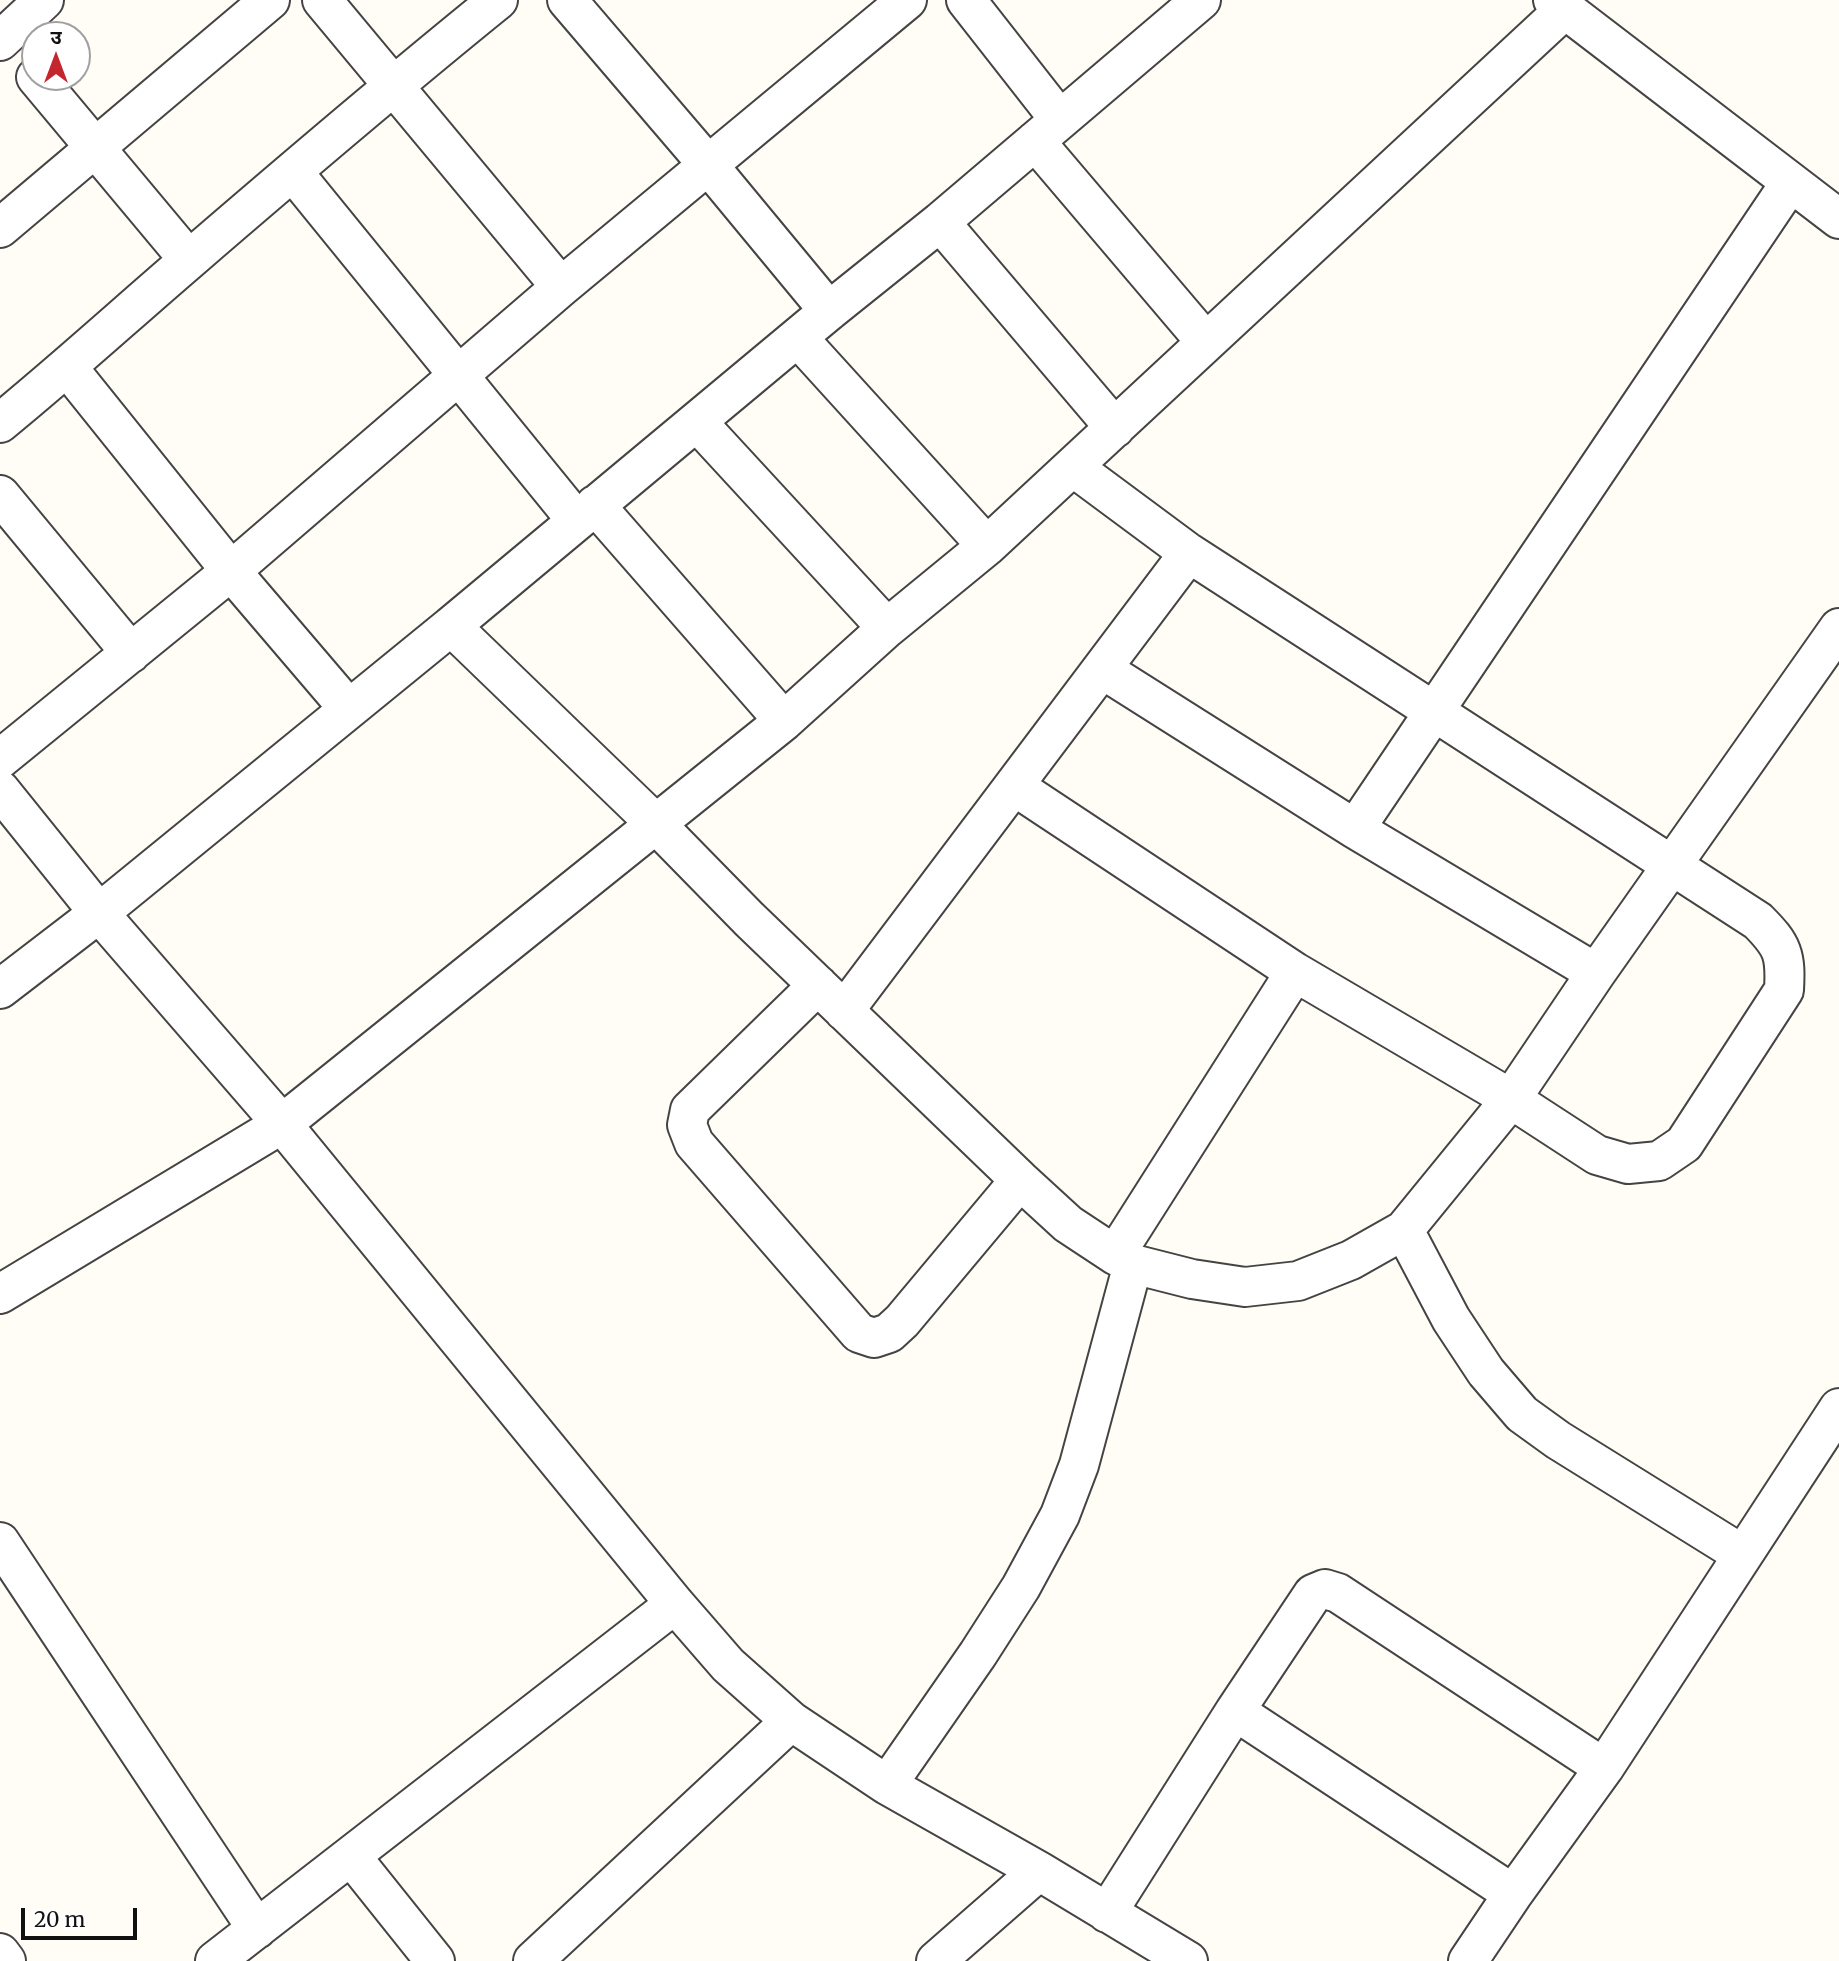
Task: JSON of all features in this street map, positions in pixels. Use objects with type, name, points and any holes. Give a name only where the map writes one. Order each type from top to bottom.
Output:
[{"type":"street","points":[[21,62],[1,40],[44,0]]},
{"type":"street","points":[[0,228],[270,0]]},
{"type":"street","points":[[322,0],[561,287]]},
{"type":"street","points":[[0,423],[68,368],[189,260],[394,85],[498,0]]},
{"type":"street","points":[[567,0],[829,311]]},
{"type":"street","points":[[0,759],[231,570],[561,287],[907,0]]},
{"type":"street","points":[[966,0],[1048,130],[1205,341]]},
{"type":"street","points":[[0,989],[99,913],[451,626],[940,222],[1200,0]]},
{"type":"street","points":[[0,1294],[282,1124],[784,721],[887,628],[987,546],[1073,467],[1205,341],[1322,236],[1559,5],[1839,219]]},
{"type":"street","points":[[47,91],[189,260]]},
{"type":"street","points":[[293,172],[460,375],[586,513],[784,721]]},
{"type":"street","points":[[1355,829],[1790,183]]},
{"type":"street","points":[[940,222],[1115,428]]},
{"type":"street","points":[[798,338],[987,546]]},
{"type":"street","points":[[68,368],[231,570],[348,708]]},
{"type":"street","points":[[697,422],[887,628]]},
{"type":"street","points":[[1014,786],[1295,972],[1511,1099],[1597,1155],[1628,1164],[1659,1161],[1684,1144],[1783,990],[1786,964],[1776,939],[1758,921],[1189,553],[1073,467]]},
{"type":"street","points":[[0,495],[131,653]]},
{"type":"street","points":[[1020,1180],[902,1321],[888,1333],[874,1338],[859,1333],[694,1143],[687,1125],[690,1110],[831,998],[1014,786],[1189,553]]},
{"type":"street","points":[[451,626],[749,919],[1068,1224],[1124,1259],[1192,1279],[1245,1287],[1298,1281],[1351,1260],[1404,1230],[1511,1099],[1595,973],[1671,867],[1826,673],[1839,628]]},
{"type":"street","points":[[1102,669],[1355,829],[1595,973]]},
{"type":"street","points":[[0,790],[99,913],[282,1124],[728,1665],[791,1721],[887,1785],[1039,1871],[1188,1961]]},
{"type":"street","points":[[887,1785],[1021,1587],[1060,1515],[1079,1465],[1124,1259],[1295,972]]},
{"type":"street","points":[[1404,1230],[1451,1319],[1486,1372],[1522,1414],[1558,1440],[1743,1555]]},
{"type":"street","points":[[1468,1961],[1604,1768],[1839,1408]]},
{"type":"street","points":[[0,1542],[14,1593],[257,1929]]},
{"type":"street","points":[[1107,1913],[1313,1594],[1325,1589],[1338,1593],[1604,1768]]},
{"type":"street","points":[[215,1961],[675,1604]]},
{"type":"street","points":[[1235,1711],[1513,1894]]},
{"type":"street","points":[[533,1961],[791,1721]]},
{"type":"street","points":[[351,1856],[435,1961]]},
{"type":"street","points":[[936,1961],[1039,1871]]},
{"type":"street","points":[[0,1953],[6,1961]]}]
